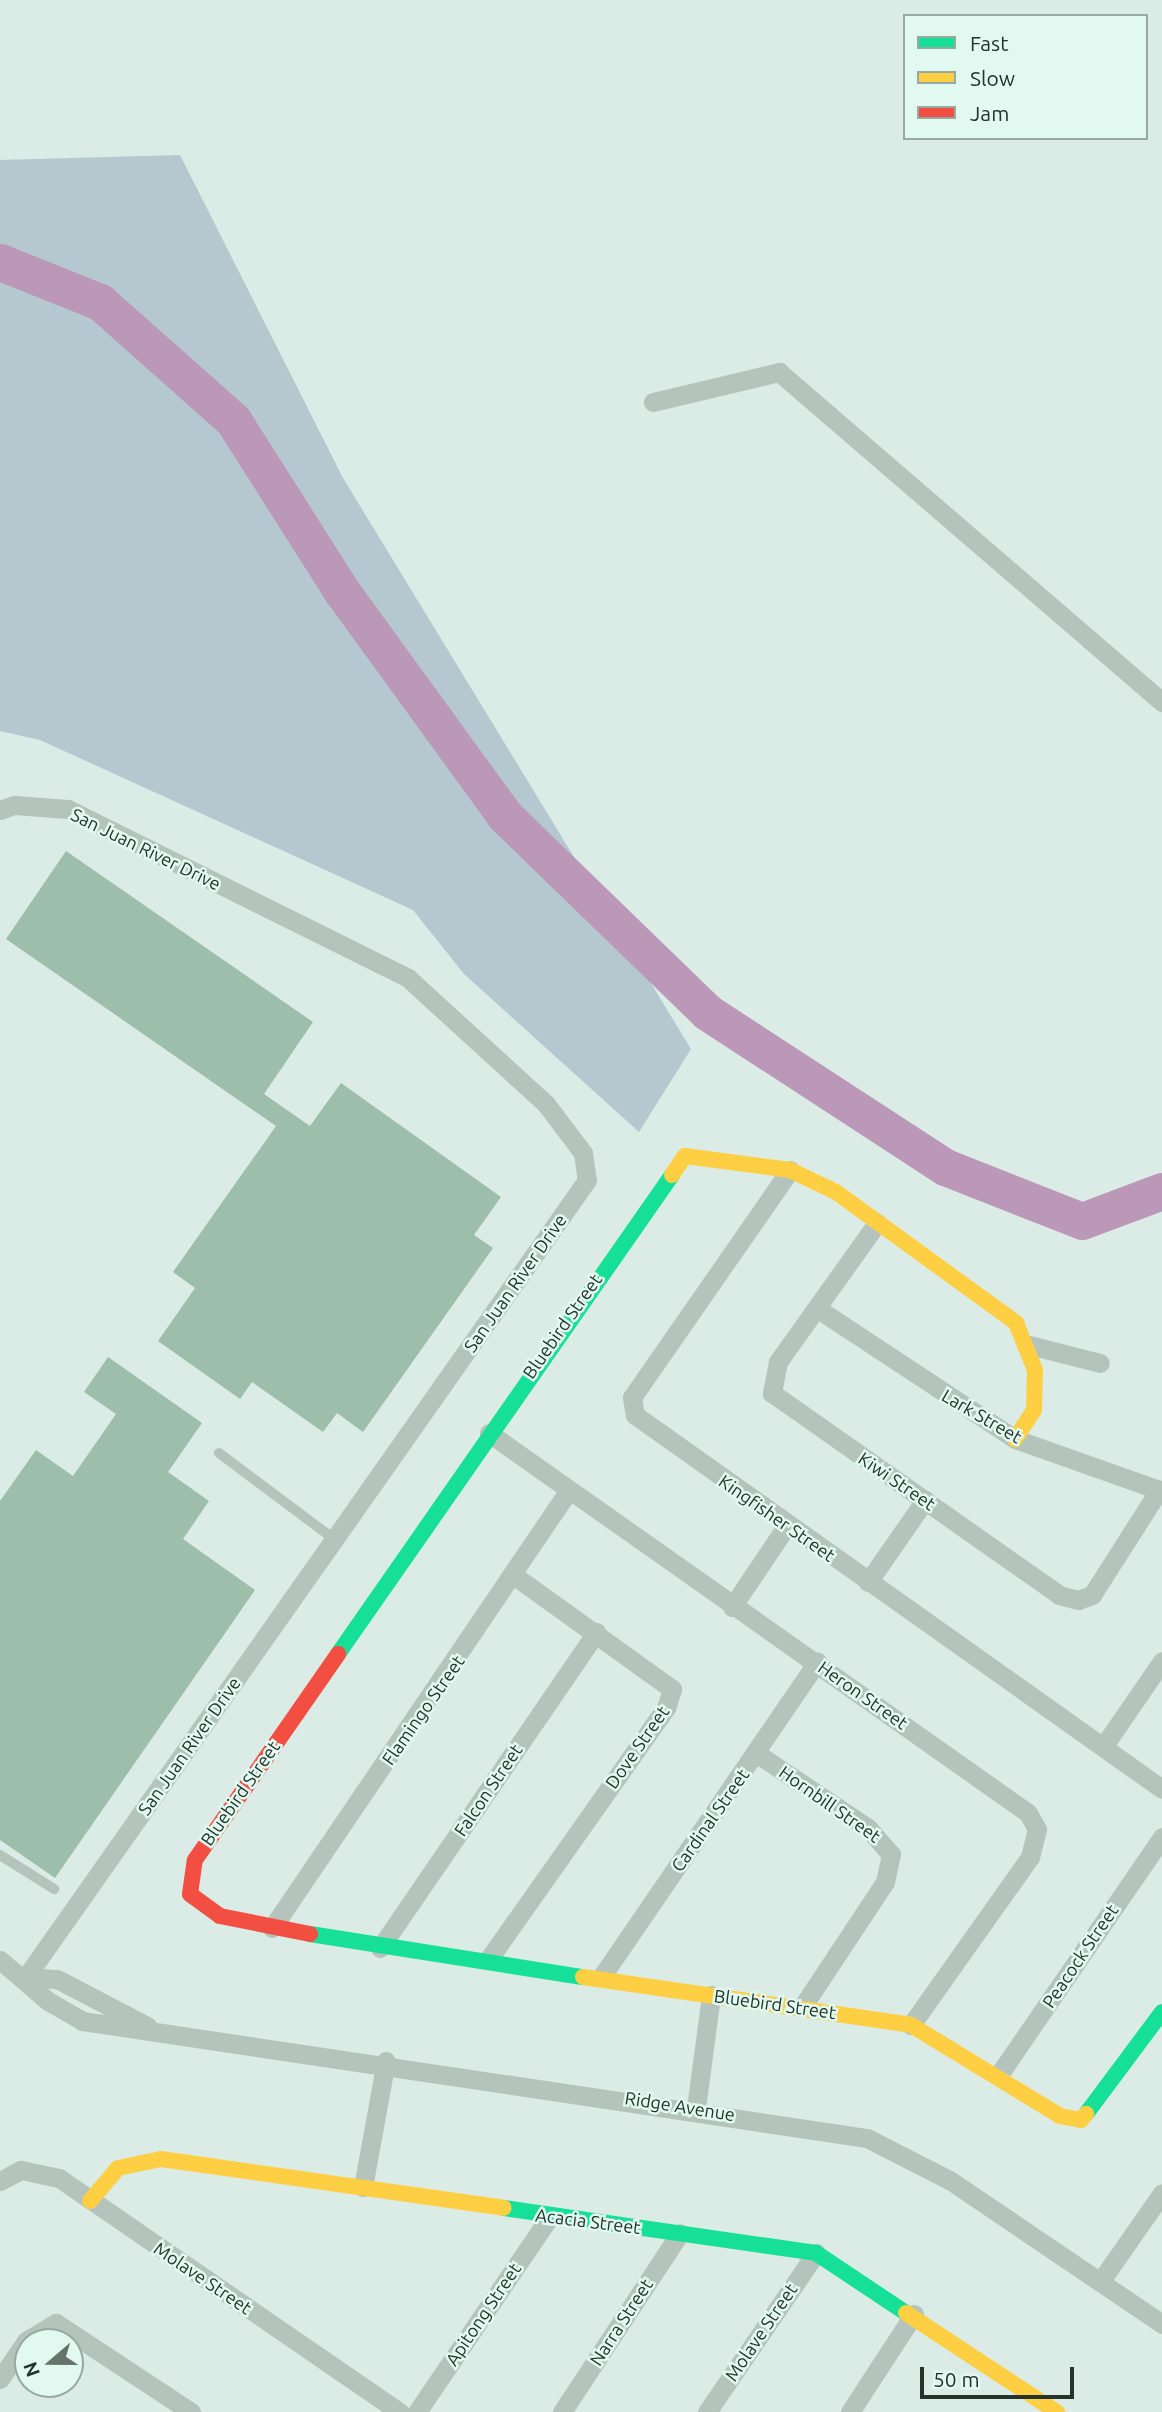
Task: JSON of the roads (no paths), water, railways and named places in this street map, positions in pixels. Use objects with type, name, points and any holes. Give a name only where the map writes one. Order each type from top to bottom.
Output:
[{"type":"street","points":[[653,402],[779,372],[1162,702]]},
{"type":"street","name":"San Juan River Drive","points":[[0,810],[14,805],[68,809],[408,978],[546,1104],[583,1153],[587,1180],[26,1977]]},
{"type":"street","name":"Bluebird Street","points":[[1029,1345],[1016,1323],[877,1223],[790,1170],[703,1155],[678,1162],[195,1860],[190,1894],[220,1916],[380,1948],[602,1976],[911,2025],[1060,2116],[1081,2120],[1162,2012]]},
{"type":"street","name":"Kingfisher Street","points":[[790,1170],[632,1397],[644,1425],[1162,1789]]},
{"type":"street","name":"Kiwi Street","points":[[877,1223],[771,1373],[772,1393],[1059,1595],[1078,1600],[1092,1595],[1161,1491]]},
{"type":"street","name":"Lark Street","points":[[818,1309],[1015,1439],[1161,1491]]},
{"type":"street","points":[[1015,1439],[1034,1410],[1029,1345],[1100,1363]]},
{"type":"street","name":"Heron Street","points":[[489,1433],[1028,1813],[1037,1829],[1030,1857],[911,2025]]},
{"type":"street","name":"Flamingo Street","points":[[272,1928],[516,1577],[569,1490]]},
{"type":"street","points":[[868,1582],[925,1500]]},
{"type":"street","points":[[733,1607],[787,1525]]},
{"type":"street","name":"Dove Street","points":[[488,1960],[670,1699],[666,1681],[516,1577]]},
{"type":"street","name":"Falcon Street","points":[[380,1948],[596,1632]]},
{"type":"street","points":[[1103,1747],[1162,1661]]},
{"type":"street","name":"Cardinal Street","points":[[602,1976],[817,1662]]},
{"type":"street","name":"Hornbill Street","points":[[756,1753],[868,1828],[891,1854],[885,1882],[803,2006]]},
{"type":"street","name":"Peacock Street","points":[[998,2076],[1162,1837]]},
{"type":"street","points":[[0,1960],[26,1977],[57,1979],[92,1993],[148,2026]]},
{"type":"street","name":"Ridge Avenue","points":[[26,1977],[48,2001],[82,2021],[148,2026],[386,2061],[696,2108],[867,2138],[951,2181],[1162,2323]]},
{"type":"street","points":[[696,2108],[711,1995]]},
{"type":"street","points":[[363,2187],[386,2061]]},
{"type":"street","name":"Acacia Street","points":[[90,2201],[118,2168],[135,2160],[363,2187],[816,2253],[914,2314],[1057,2412]]},
{"type":"street","name":"Molave Street","points":[[0,2181],[22,2169],[59,2178],[400,2412]]},
{"type":"street","points":[[1100,2282],[1162,2193]]},
{"type":"street","name":"Apitong Street","points":[[417,2412],[550,2216]]},
{"type":"street","name":"Narra Street","points":[[562,2412],[680,2233]]},
{"type":"street","name":"Molave Street","points":[[707,2412],[816,2253]]},
{"type":"street","points":[[850,2412],[914,2314]]},
{"type":"street","points":[[0,2379],[26,2341],[56,2323],[191,2412]]},
{"type":"lane","points":[[219,1454],[334,1539]]},
{"type":"lane","points":[[0,1856],[54,1889]]},
{"type":"waterway","points":[[0,262],[100,302],[233,420],[343,593],[504,815],[707,1012],[945,1167],[1082,1221],[1162,1191]]}]
